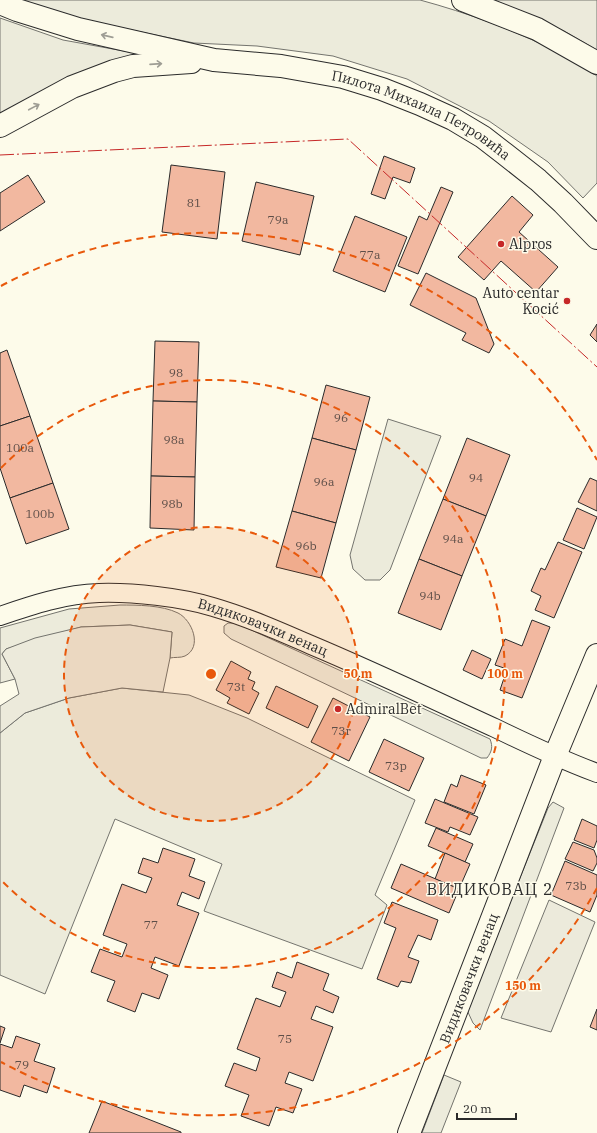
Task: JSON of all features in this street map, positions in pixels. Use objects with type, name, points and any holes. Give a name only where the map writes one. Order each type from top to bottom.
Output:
[{"type":"main road","points":[[463,0],[537,29],[597,63]]},
{"type":"main road","name":"Пилота Михаила Петровића","points":[[0,3],[45,20],[78,29],[214,60],[281,66],[343,77],[382,89],[453,119],[483,137],[538,180],[597,238]]},
{"type":"main road","name":"Пилота Михаила Петровића","points":[[0,126],[72,87],[114,71],[133,66],[214,60]]},
{"type":"main road","name":"Видиковачки венац","points":[[409,1133],[555,756],[597,655]]},
{"type":"street","name":"Видиковачки венац","points":[[0,616],[44,601],[69,596],[98,593],[126,593],[168,598],[212,606],[257,622],[369,669],[555,756],[597,773]]},
{"type":"shaded area","points":[[20,0],[420,0],[456,11],[508,29],[541,44],[563,55],[597,76],[597,183],[583,198],[548,162],[489,121],[407,79],[333,56],[257,46],[194,43],[98,23],[34,6]]},
{"type":"shaded area","points":[[494,0],[597,0],[597,50],[564,31]]},
{"type":"shaded area","points":[[0,18],[63,40],[135,53],[135,61],[0,121]]},
{"type":"shaded area","points":[[388,419],[441,436],[390,570],[380,580],[365,580],[353,569],[350,555]]},
{"type":"shaded area","points":[[120,605],[142,605],[165,608],[183,616],[188,621],[194,634],[193,646],[190,652],[183,657],[170,658],[172,632],[130,625],[81,627],[6,649],[2,654],[15,679],[0,683],[0,628],[69,609]]},
{"type":"shaded area","points":[[228,623],[236,623],[490,739],[492,749],[487,758],[481,758],[231,639],[224,633],[224,626]]},
{"type":"shaded area","points":[[130,625],[172,632],[170,658],[163,692],[122,688],[69,698],[25,713],[0,733],[0,706],[19,694],[15,679],[2,654],[6,649],[35,638],[81,627]]},
{"type":"shaded area","points":[[122,688],[189,695],[247,718],[415,800],[375,895],[387,905],[362,969],[204,911],[222,864],[115,819],[45,994],[0,975],[0,733],[25,713],[69,698]]},
{"type":"shaded area","points":[[553,802],[564,808],[480,1030],[473,1023],[467,1010],[548,808]]},
{"type":"shaded area","points":[[549,900],[595,922],[551,1032],[501,1018]]},
{"type":"shaded area","points":[[444,1075],[461,1082],[441,1133],[422,1133]]},
{"type":"building","points":[[384,156],[415,168],[410,183],[393,177],[385,199],[371,194]]},
{"type":"building","points":[[171,165],[225,172],[217,239],[162,232]]},
{"type":"building","points":[[28,175],[45,202],[0,231],[0,193]]},
{"type":"building","points":[[256,182],[314,196],[300,255],[242,241]]},
{"type":"building","points":[[441,187],[453,192],[418,274],[398,266],[419,216],[427,220]]},
{"type":"building","name":"Alpros","points":[[512,196],[533,215],[519,232],[558,267],[536,292],[501,261],[484,280],[458,257]]},
{"type":"building","points":[[355,216],[407,237],[385,292],[333,271]]},
{"type":"building","points":[[426,273],[476,298],[494,344],[489,353],[462,340],[466,333],[410,305]]},
{"type":"building","points":[[597,324],[597,342],[590,335]]},
{"type":"building","points":[[155,341],[199,342],[197,402],[153,401]]},
{"type":"building","points":[[7,350],[30,416],[0,426],[0,353]]},
{"type":"building","points":[[326,385],[370,397],[356,450],[312,438]]},
{"type":"building","points":[[153,401],[197,402],[195,477],[151,476]]},
{"type":"building","points":[[30,416],[53,483],[10,498],[0,468],[0,426]]},
{"type":"building","points":[[312,438],[356,450],[336,523],[292,511]]},
{"type":"building","points":[[467,438],[510,455],[486,516],[443,499]]},
{"type":"building","points":[[151,476],[195,477],[194,530],[150,528]]},
{"type":"building","points":[[590,478],[597,481],[597,511],[578,502]]},
{"type":"building","points":[[53,483],[69,529],[26,544],[10,498]]},
{"type":"building","points":[[443,499],[486,516],[462,576],[419,559]]},
{"type":"building","points":[[577,508],[597,517],[584,549],[563,540]]},
{"type":"building","points":[[292,511],[336,523],[321,578],[276,567]]},
{"type":"building","points":[[558,542],[582,552],[554,618],[535,610],[541,596],[531,591],[541,568],[545,570]]},
{"type":"building","points":[[419,559],[462,576],[441,630],[398,613]]},
{"type":"building","points":[[532,620],[550,627],[522,698],[500,690],[507,669],[495,665],[505,639],[522,646]]},
{"type":"building","points":[[472,650],[491,659],[482,679],[463,670]]},
{"type":"building","points":[[231,661],[251,672],[248,679],[255,682],[252,689],[259,693],[249,714],[227,703],[230,698],[216,690]]},
{"type":"building","points":[[276,686],[318,706],[308,728],[266,708]]},
{"type":"building","points":[[333,698],[370,717],[349,761],[311,742]]},
{"type":"building","points":[[384,739],[424,758],[409,791],[369,772]]},
{"type":"building","points":[[461,775],[486,785],[474,814],[444,802],[451,784],[457,787]]},
{"type":"building","points":[[435,799],[478,817],[470,835],[450,827],[448,832],[425,823]]},
{"type":"building","points":[[582,819],[597,826],[597,840],[594,848],[574,840]]},
{"type":"building","points":[[436,828],[473,844],[465,862],[428,846]]},
{"type":"building","points":[[573,842],[594,850],[597,863],[593,871],[565,859]]},
{"type":"building","points":[[163,848],[195,859],[189,876],[205,882],[199,899],[182,892],[177,905],[199,913],[179,966],[155,957],[151,968],[168,975],[159,999],[142,993],[135,1012],[107,1001],[115,981],[91,972],[100,949],[122,957],[127,944],[103,935],[122,884],[146,893],[152,878],[138,873],[143,858],[158,863]]},
{"type":"building","points":[[445,853],[470,864],[459,889],[435,879]]},
{"type":"building","points":[[565,861],[597,875],[597,895],[590,912],[551,895]]},
{"type":"building","points":[[401,864],[459,889],[449,913],[391,888]]},
{"type":"building","points":[[392,902],[438,920],[431,940],[418,935],[408,957],[419,961],[411,983],[401,981],[398,987],[377,979],[396,928],[384,923]]},
{"type":"building","points":[[297,962],[329,974],[323,990],[339,997],[333,1013],[316,1006],[311,1019],[333,1027],[313,1081],[289,1072],[285,1083],[302,1089],[293,1113],[276,1107],[269,1126],[241,1116],[249,1095],[225,1086],[234,1063],[256,1071],[260,1058],[237,1049],[256,998],[280,1007],[286,992],[272,987],[277,972],[292,978]]},
{"type":"building","points":[[597,1009],[597,1030],[590,1027]]},
{"type":"building","points":[[0,1026],[5,1028],[0,1043]]},
{"type":"building","points":[[16,1036],[40,1044],[34,1061],[55,1068],[47,1093],[24,1085],[20,1097],[0,1090],[0,1044],[12,1048]]},
{"type":"building","points":[[102,1101],[181,1132],[181,1133],[89,1133]]},
{"type":"power","points":[[0,155],[348,139],[597,367]]},
{"type":"place","name":"Alpros","points":[[501,244]]},
{"type":"place","name":"Auto centar Kocić","points":[[567,301]]},
{"type":"place","name":"AdmiralBet","points":[[338,709]]},
{"type":"district","name":"ВИДИКОВАЦ 2","points":[[490,889]]}]
